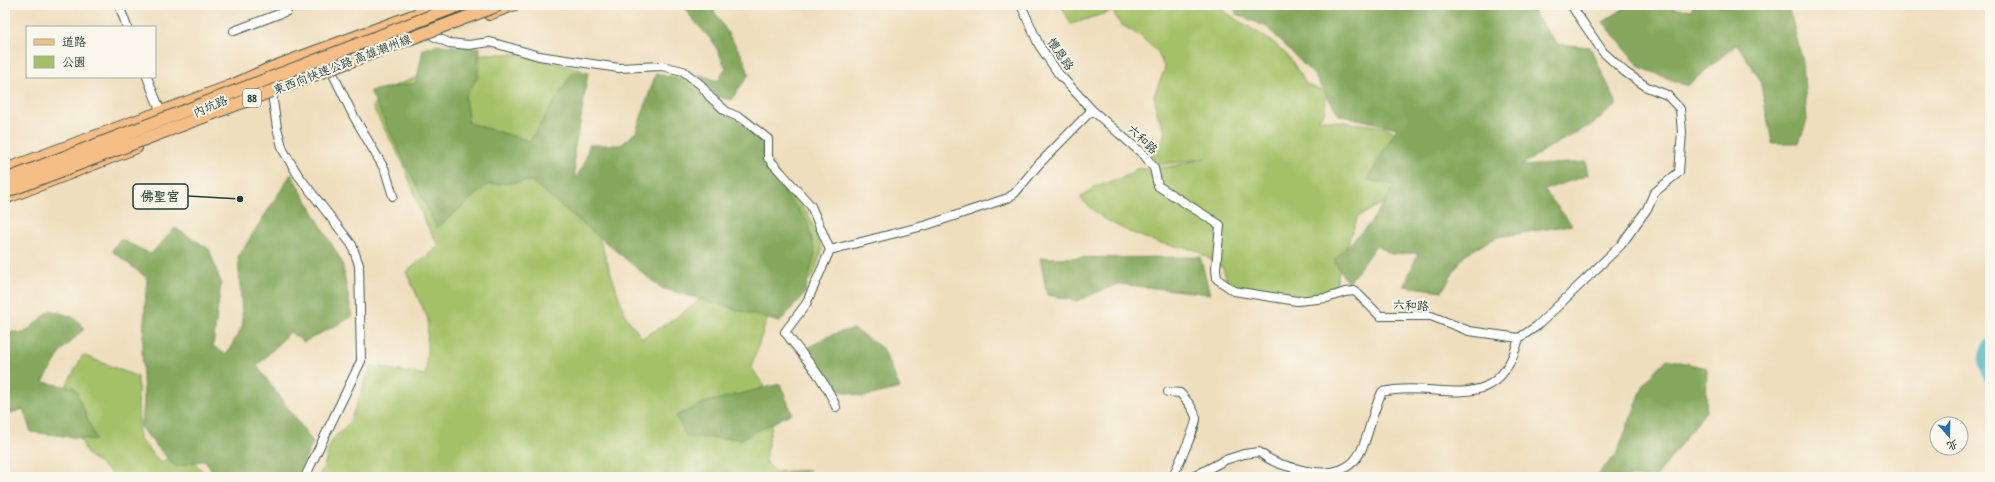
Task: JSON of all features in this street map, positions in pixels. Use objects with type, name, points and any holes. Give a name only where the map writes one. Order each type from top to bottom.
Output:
[{"type":"highway","name":"東西向快速公路 高雄潮州線","points":[[5,180],[460,5]]},
{"type":"highway","name":"東西向快速公路 高雄潮州線","points":[[5,192],[499,5]]},
{"type":"main road","name":"內坑路","points":[[5,169],[231,85],[269,68],[440,5]]},
{"type":"main road","name":"內坑路","points":[[5,199],[169,136],[272,94],[515,5]]},
{"type":"street","points":[[119,5],[127,26]]},
{"type":"street","points":[[234,31],[278,16],[287,11],[285,5]]},
{"type":"street","name":"懷恩路","points":[[1021,5],[1039,45],[1049,60],[1062,78],[1092,110]]},
{"type":"street","points":[[1193,477],[1224,460],[1244,454],[1259,452],[1271,462],[1313,472],[1340,473],[1350,467],[1358,457],[1365,442],[1382,392],[1416,390],[1448,392],[1486,388],[1503,375],[1515,355],[1519,338],[1537,326],[1621,246],[1647,210],[1654,193],[1679,172],[1682,132],[1680,110],[1667,96],[1647,87],[1625,72],[1603,52],[1571,5]]},
{"type":"street","points":[[433,36],[449,44],[490,42],[539,56],[619,68],[662,66],[683,71],[700,85],[710,97],[727,112],[743,119],[768,139],[768,158],[811,206],[830,250],[806,304],[785,332],[822,381],[832,396],[836,407]]},
{"type":"street","points":[[269,68],[277,128],[283,150],[298,175],[352,245],[359,265],[361,361],[305,477]]},
{"type":"street","points":[[332,72],[353,115],[384,170],[393,196]]},
{"type":"street","points":[[147,78],[169,136]]},
{"type":"street","points":[[830,250],[927,225],[1008,198],[1015,193],[1038,165],[1092,110]]},
{"type":"street","name":"六和路","points":[[1092,110],[1145,156],[1154,168],[1158,186],[1220,224],[1216,268],[1217,279],[1234,291],[1297,301],[1327,298],[1345,292],[1355,291],[1380,316],[1431,316],[1469,331],[1519,338]]},
{"type":"street","points":[[1168,392],[1180,394],[1190,404],[1196,418],[1194,428],[1173,477]]},
{"type":"green space","points":[[685,5],[710,5],[743,57],[749,74],[731,100],[716,96],[698,74],[718,81],[726,68],[714,43],[691,17]]},
{"type":"green space","points":[[1061,5],[1223,5],[1224,11],[1274,43],[1290,58],[1306,84],[1327,93],[1324,114],[1318,119],[1385,127],[1410,140],[1419,183],[1358,217],[1343,255],[1335,289],[1316,299],[1239,289],[1227,282],[1223,268],[1196,250],[1159,243],[1129,232],[1101,217],[1080,198],[1094,187],[1126,176],[1137,169],[1168,167],[1206,158],[1158,165],[1151,155],[1162,141],[1165,132],[1157,113],[1154,95],[1165,69],[1158,52],[1139,35],[1120,24],[1113,11],[1071,24]]},
{"type":"green space","points":[[1234,5],[1528,5],[1557,44],[1590,47],[1617,104],[1591,125],[1541,152],[1521,166],[1586,162],[1588,175],[1544,190],[1572,225],[1497,237],[1464,255],[1442,291],[1404,286],[1418,253],[1391,254],[1376,245],[1348,284],[1334,260],[1371,222],[1395,185],[1367,180],[1397,128],[1339,115],[1314,75],[1267,27],[1236,14]]},
{"type":"green space","points":[[1629,5],[1691,10],[1693,5],[1788,5],[1803,62],[1807,120],[1799,143],[1772,143],[1760,80],[1737,44],[1687,86],[1640,67],[1603,22]]},
{"type":"green space","points":[[439,45],[480,48],[478,77],[465,97],[469,123],[530,141],[573,72],[588,72],[580,124],[574,150],[575,179],[584,165],[589,145],[621,145],[636,132],[656,73],[684,82],[762,138],[766,170],[808,222],[815,254],[804,295],[779,322],[661,288],[531,181],[487,185],[437,228],[370,91],[416,83],[423,49]]},
{"type":"green space","points":[[442,54],[516,54],[582,70],[557,128],[545,167],[596,229],[625,315],[642,338],[671,321],[700,300],[698,254],[662,87],[672,71],[693,83],[722,113],[755,137],[790,193],[810,217],[822,250],[813,276],[768,317],[751,367],[764,386],[734,409],[746,423],[772,424],[765,461],[776,472],[810,470],[794,477],[318,477],[324,466],[331,441],[349,423],[371,366],[426,375],[428,319],[406,272],[439,246],[424,220],[404,165],[372,106],[385,89],[418,77]]},
{"type":"green space","points":[[291,174],[342,262],[352,317],[304,342],[290,332],[257,366],[313,442],[297,477],[216,477],[205,460],[175,467],[140,427],[144,404],[142,351],[147,278],[112,251],[120,239],[151,254],[175,228],[209,249],[221,283],[213,346],[226,355],[243,325],[238,257]]},
{"type":"green space","points":[[1200,257],[1210,294],[1117,284],[1077,301],[1047,295],[1040,258]]},
{"type":"green space","points":[[51,310],[73,317],[85,328],[62,350],[43,382],[75,388],[96,440],[31,432],[23,409],[5,415],[5,384],[8,382],[5,370],[5,331],[24,333]]},
{"type":"green space","points":[[854,329],[883,349],[900,388],[863,397],[834,389],[805,350],[828,336]]},
{"type":"green space","points":[[83,355],[138,377],[139,439],[161,463],[180,447],[208,477],[116,477],[87,454],[61,395]]},
{"type":"green space","points":[[1667,359],[1707,368],[1706,411],[1656,477],[1595,477],[1616,455],[1645,382]]},
{"type":"green space","points":[[780,384],[792,413],[742,439],[687,437],[676,416],[707,402]]},
{"type":"waterway","points":[[1990,345],[1985,357],[1990,377]]},
{"type":"place","name":"佛聖宮","points":[[240,199]]}]
